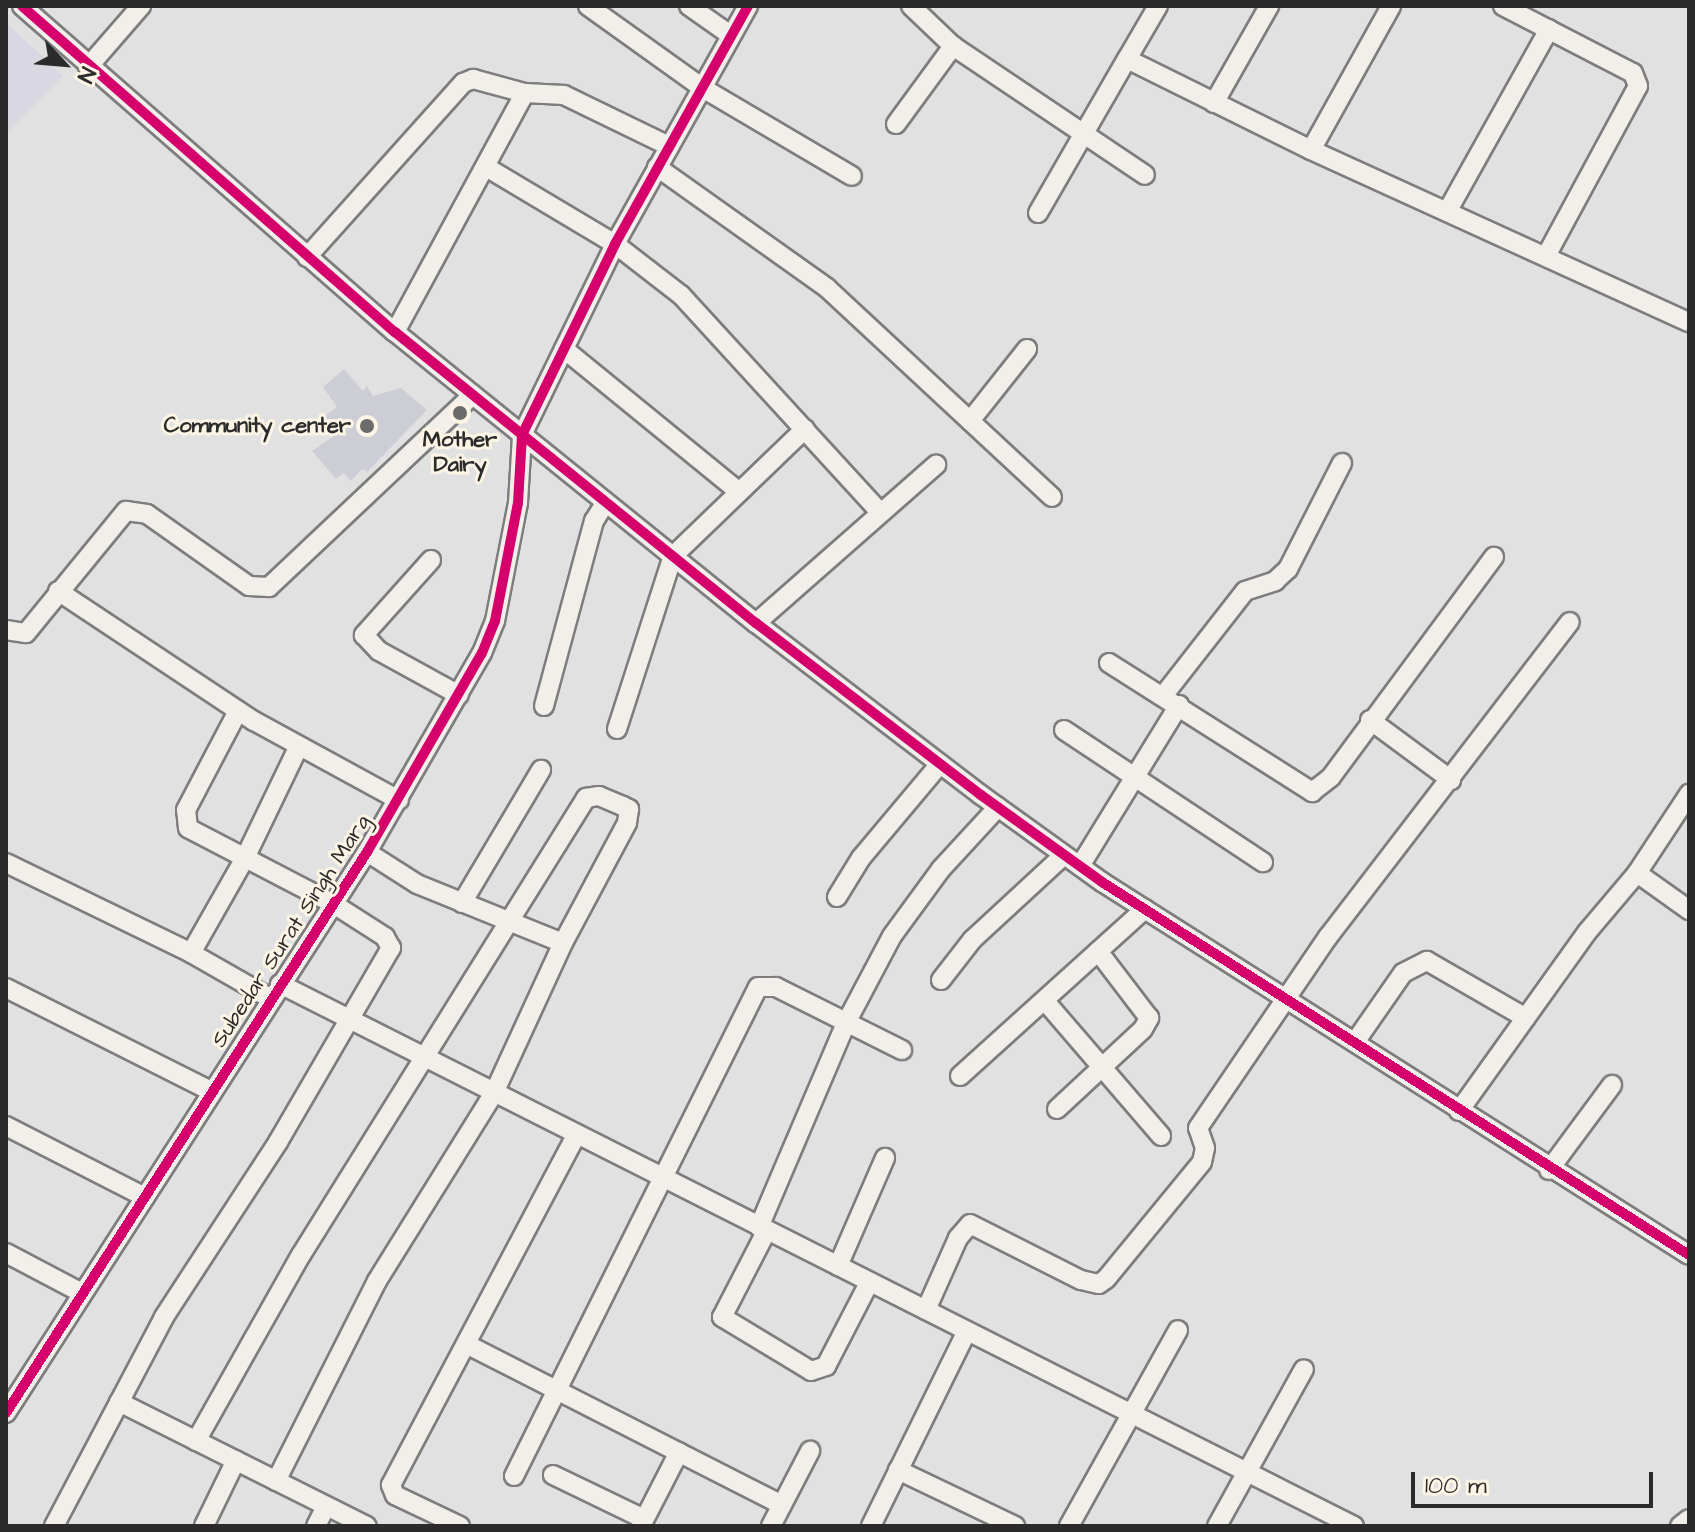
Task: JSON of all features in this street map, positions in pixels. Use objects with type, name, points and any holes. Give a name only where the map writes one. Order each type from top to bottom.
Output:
[{"type":"street","points":[[22,6],[88,67],[395,332],[756,623],[940,764],[1064,855],[1145,909],[1549,1170],[1689,1255]]},
{"type":"street","points":[[88,67],[141,6]]},
{"type":"street","points":[[588,6],[701,87],[852,176]]},
{"type":"street","points":[[689,6],[729,34]]},
{"type":"street","points":[[522,435],[615,244],[729,34],[748,6]]},
{"type":"street","points":[[911,6],[953,46],[1082,137],[1145,175]]},
{"type":"street","points":[[1038,213],[1158,6]]},
{"type":"street","points":[[1214,103],[1269,6]]},
{"type":"street","points":[[1311,150],[1391,6]]},
{"type":"street","points":[[1503,6],[1633,73],[1638,86],[1547,254]]},
{"type":"street","points":[[1448,210],[1549,29]]},
{"type":"street","points":[[896,124],[953,46]]},
{"type":"street","points":[[1127,59],[1311,150],[1547,254],[1689,322]]},
{"type":"street","points":[[307,257],[463,83],[473,79],[525,93],[564,95],[669,146]]},
{"type":"street","points":[[395,332],[525,93]]},
{"type":"street","points":[[486,167],[615,244],[681,295],[880,512]]},
{"type":"street","points":[[657,167],[827,288],[1052,497]]},
{"type":"street","points":[[564,349],[738,491]]},
{"type":"street","points":[[970,421],[1027,349]]},
{"type":"street","points":[[6,630],[26,633],[118,517],[137,510],[249,586],[269,587],[473,395]]},
{"type":"street","points":[[617,729],[673,556],[805,429]]},
{"type":"street","name":"Subedar Surat Singh Marg","points":[[6,1413],[12,1390],[82,1293],[367,852],[459,695],[495,621],[518,503],[522,435]]},
{"type":"street","points":[[1080,866],[1132,779],[1171,701],[1245,591],[1275,581],[1288,569],[1342,463]]},
{"type":"street","points":[[756,623],[936,465]]},
{"type":"street","points":[[544,706],[594,521],[606,502]]},
{"type":"street","points":[[1109,663],[1312,792],[1331,777],[1370,720],[1494,557]]},
{"type":"street","points":[[431,560],[364,635],[379,651],[459,695]]},
{"type":"street","points":[[58,591],[238,711],[399,800]]},
{"type":"street","points":[[926,1310],[958,1238],[970,1224],[1081,1280],[1099,1284],[1106,1279],[1202,1162],[1205,1148],[1198,1128],[1286,998],[1570,622]]},
{"type":"street","points":[[54,1526],[164,1317],[352,1021],[391,944],[332,903],[194,833],[184,820],[238,711]]},
{"type":"street","points":[[1370,720],[1451,780]]},
{"type":"street","points":[[1064,730],[1132,779],[1263,862]]},
{"type":"street","points":[[191,953],[245,858],[299,746]]},
{"type":"street","points":[[837,897],[861,858],[940,764]]},
{"type":"street","points":[[462,903],[541,770]]},
{"type":"street","points":[[1459,1111],[1637,873],[1689,794]]},
{"type":"street","points":[[196,1441],[301,1255],[586,798],[599,796],[629,809],[630,815],[563,943],[494,1093],[377,1281],[276,1481]]},
{"type":"street","points":[[869,1283],[826,1366],[811,1371],[722,1317],[763,1228],[847,1021],[892,936],[941,869],[998,807]]},
{"type":"street","points":[[367,852],[417,884],[563,943]]},
{"type":"street","points":[[941,980],[972,940],[1064,855]]},
{"type":"street","points":[[6,863],[191,953],[352,1021],[1354,1526]]},
{"type":"street","points":[[1637,873],[1689,910]]},
{"type":"street","points":[[960,1076],[1145,909]]},
{"type":"street","points":[[1057,1109],[1149,1018],[1098,951]]},
{"type":"street","points":[[1355,1042],[1403,973],[1427,961],[1526,1018]]},
{"type":"street","points":[[514,1476],[758,987],[776,987],[902,1050]]},
{"type":"street","points":[[6,988],[211,1091]]},
{"type":"street","points":[[1045,1001],[1100,1069],[1161,1136]]},
{"type":"street","points":[[1549,1170],[1612,1085]]},
{"type":"street","points":[[6,1126],[145,1197]]},
{"type":"street","points":[[460,1526],[431,1520],[395,1495],[391,1485],[468,1345],[576,1135]]},
{"type":"street","points":[[838,1266],[885,1158]]},
{"type":"street","points":[[6,1253],[82,1293]]},
{"type":"street","points":[[1069,1526],[1128,1412],[1178,1330]]},
{"type":"street","points":[[871,1526],[967,1331]]},
{"type":"street","points":[[468,1345],[782,1505]]},
{"type":"street","points":[[1217,1526],[1304,1369]]},
{"type":"street","points":[[119,1402],[367,1526]]},
{"type":"street","points":[[771,1526],[810,1451]]},
{"type":"street","points":[[553,1475],[642,1523],[679,1452]]},
{"type":"street","points":[[204,1526],[236,1460]]},
{"type":"street","points":[[898,1470],[1015,1526]]},
{"type":"street","points":[[316,1526],[326,1506]]},
{"type":"street","points":[[1680,1526],[1689,1519]]},
{"type":"shaded area","points":[[6,22],[63,76],[6,133]]},
{"type":"building","name":"Community center","points":[[344,369],[363,391],[367,386],[373,396],[401,388],[427,410],[367,472],[362,469],[351,481],[343,473],[336,479],[312,451],[334,436],[319,421],[337,407],[323,387]]},
{"type":"cycle path","points":[[22,6],[395,332],[756,623],[981,795],[1102,882],[1689,1255]]},
{"type":"cycle path","points":[[6,1413],[367,852],[482,653],[495,621],[518,503],[522,435],[615,244],[748,6]]},
{"type":"place","name":"Mother Dairy","points":[[460,413]]},
{"type":"place","name":"Community center","points":[[367,426]]}]
